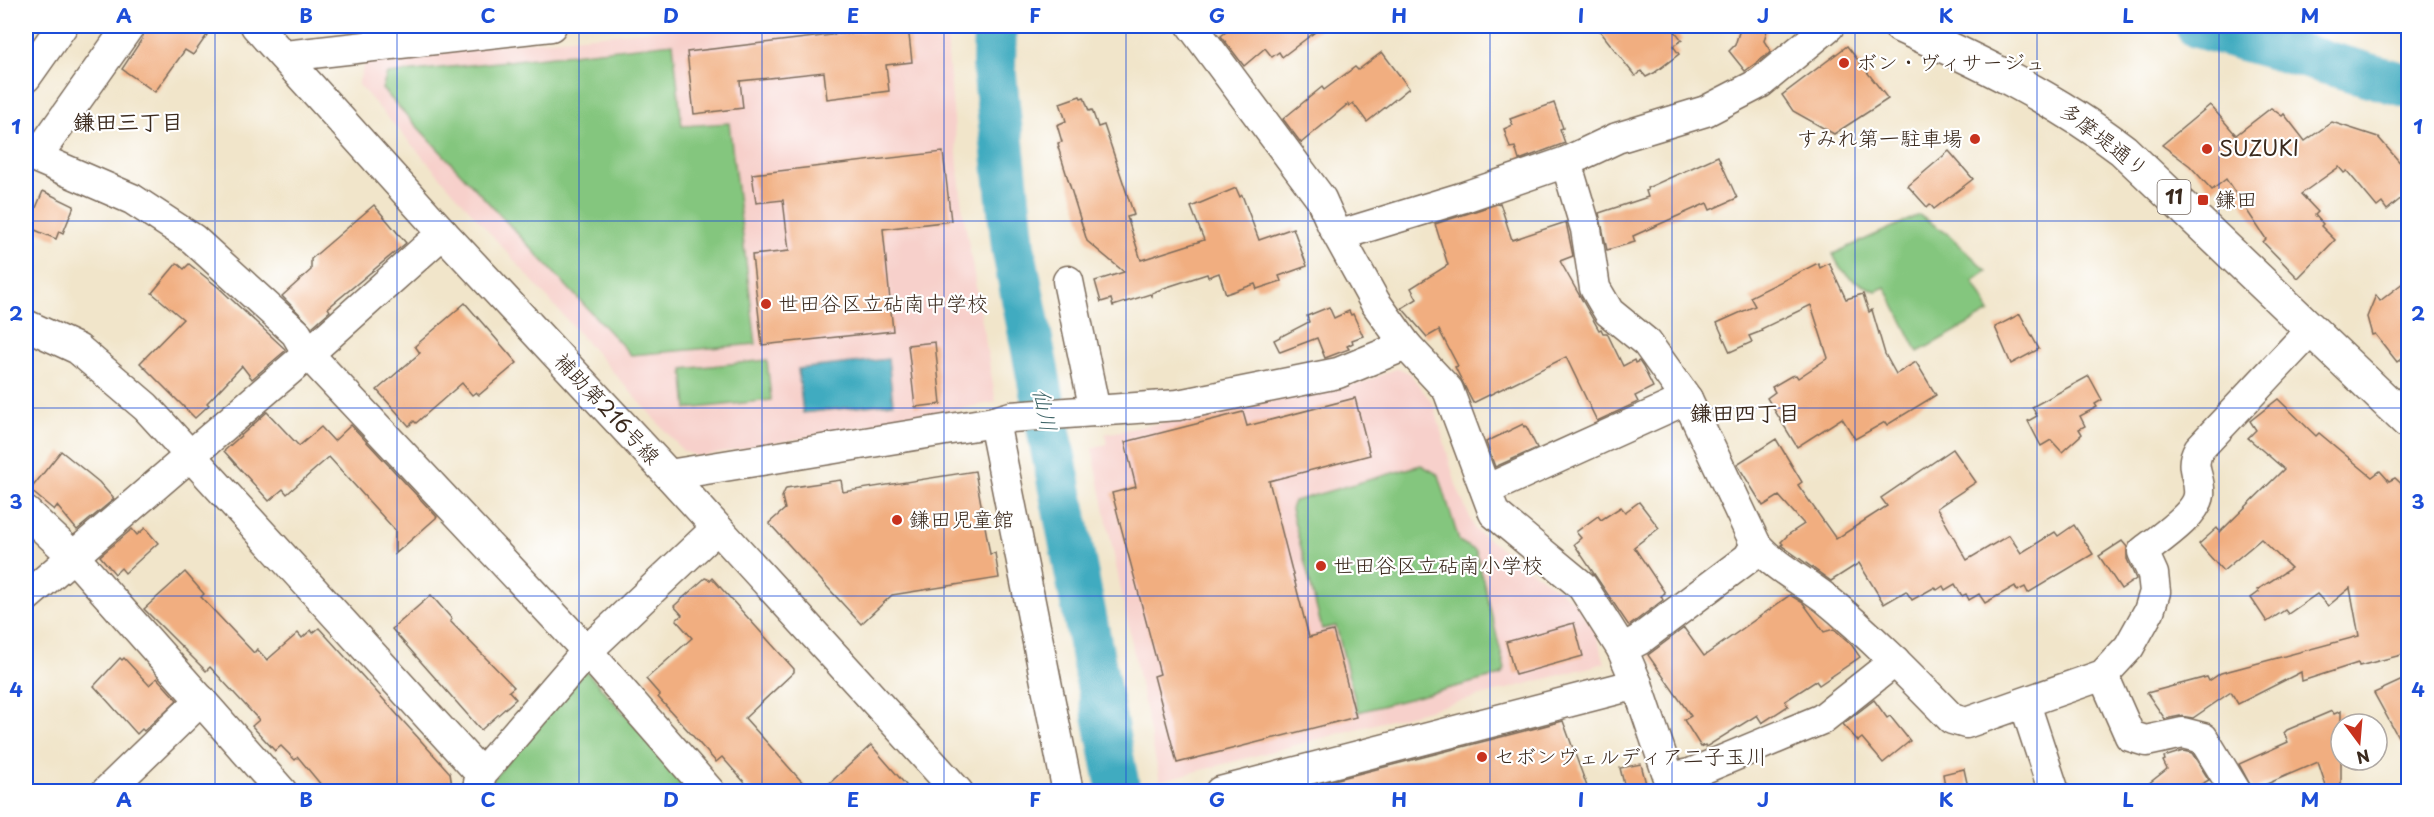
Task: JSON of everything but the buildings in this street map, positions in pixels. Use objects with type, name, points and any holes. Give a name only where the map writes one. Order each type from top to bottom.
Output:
[{"type":"main road","name":"多摩堤通り","points":[[1900,26],[2050,100],[2087,122],[2123,150],[2409,422]]},
{"type":"street","points":[[26,77],[62,26]]},
{"type":"street","points":[[129,26],[31,154],[132,199],[193,239],[296,333],[308,354],[587,651],[710,792]]},
{"type":"street","name":"補助第216号線","points":[[256,26],[443,233],[669,475],[958,792]]},
{"type":"street","points":[[285,56],[551,26]]},
{"type":"street","points":[[1192,26],[1321,199],[1333,226],[1375,302],[1406,345],[1448,390],[1494,513],[1582,586],[1622,650],[1637,684],[1673,785],[1690,774],[1822,718],[1895,661]]},
{"type":"street","points":[[1340,235],[1461,198],[1566,162],[1617,138],[1706,111],[1760,83],[1828,26]]},
{"type":"street","points":[[1566,162],[1586,229],[1595,288],[1609,312],[1647,343],[1687,399],[1756,545],[1766,557],[1824,598],[1895,661],[1952,719],[1966,723],[2103,675],[2129,647],[2149,611],[2154,592],[2153,574],[2143,552],[2178,524],[2197,503],[2200,493],[2194,457],[2312,329]]},
{"type":"street","points":[[26,597],[308,354],[443,233]]},
{"type":"street","points":[[1068,281],[1086,412]]},
{"type":"street","points":[[26,325],[78,349],[146,407],[191,455],[479,783],[587,651],[717,528]]},
{"type":"street","points":[[669,475],[1003,419],[1178,405],[1338,373],[1406,345]]},
{"type":"street","points":[[1486,490],[1687,399]]},
{"type":"street","points":[[1003,419],[1068,792]]},
{"type":"street","points":[[26,512],[74,557],[282,792]]},
{"type":"street","points":[[1622,650],[1639,640],[1748,558],[1756,545]]},
{"type":"street","points":[[2103,675],[2130,736],[2146,741],[2183,733],[2203,738],[2236,792]]},
{"type":"street","points":[[1220,792],[1637,684]]},
{"type":"street","points":[[106,792],[201,700]]},
{"type":"street","points":[[2025,704],[2054,792]]},
{"type":"shaded area","name":"世田谷区立砧南中学校","points":[[698,26],[948,26],[948,56],[962,206],[996,402],[699,457],[683,451],[358,84],[367,57]]},
{"type":"shaded area","name":"世田谷区立砧南小学校","points":[[1398,368],[1409,373],[1434,405],[1456,485],[1475,530],[1575,602],[1596,633],[1605,663],[1160,781],[1092,448],[1107,444],[1105,434],[1362,383]]},
{"type":"green space","points":[[673,43],[682,126],[729,123],[756,344],[631,355],[382,89],[387,74]]},
{"type":"green space","points":[[1919,215],[1948,234],[1987,271],[1973,281],[1990,312],[1918,352],[1885,287],[1876,291],[1856,281],[1845,273],[1833,254]]},
{"type":"green space","points":[[767,360],[771,400],[687,409],[683,369]]},
{"type":"green space","points":[[1421,465],[1439,475],[1459,541],[1476,551],[1505,669],[1501,675],[1358,712],[1336,626],[1322,629],[1291,509],[1294,501]]},
{"type":"green space","points":[[585,670],[695,791],[494,791],[493,779]]},
{"type":"water","points":[[888,359],[893,403],[803,413],[798,369]]},
{"type":"waterway","name":"仙川","points":[[995,26],[994,66],[1013,247],[1119,792]]},
{"type":"waterway","points":[[2197,26],[2408,86]]},
{"type":"place","name":"ボン・ヴィサージュ","points":[[1844,63]]},
{"type":"place","name":"すみれ第一駐車場","points":[[1975,139]]},
{"type":"place","name":"SUZUKI","points":[[2207,149]]},
{"type":"place","name":"鎌田","points":[[2203,200]]},
{"type":"place","name":"世田谷区立砧南中学校","points":[[766,304]]},
{"type":"place","name":"鎌田児童館","points":[[897,520]]},
{"type":"place","name":"世田谷区立砧南小学校","points":[[1321,566]]},
{"type":"place","name":"セボンヴェルディア二子玉川","points":[[1482,757]]},
{"type":"district","name":"鎌田三丁目","points":[[128,122]]},
{"type":"district","name":"鎌田四丁目","points":[[1745,413]]}]
